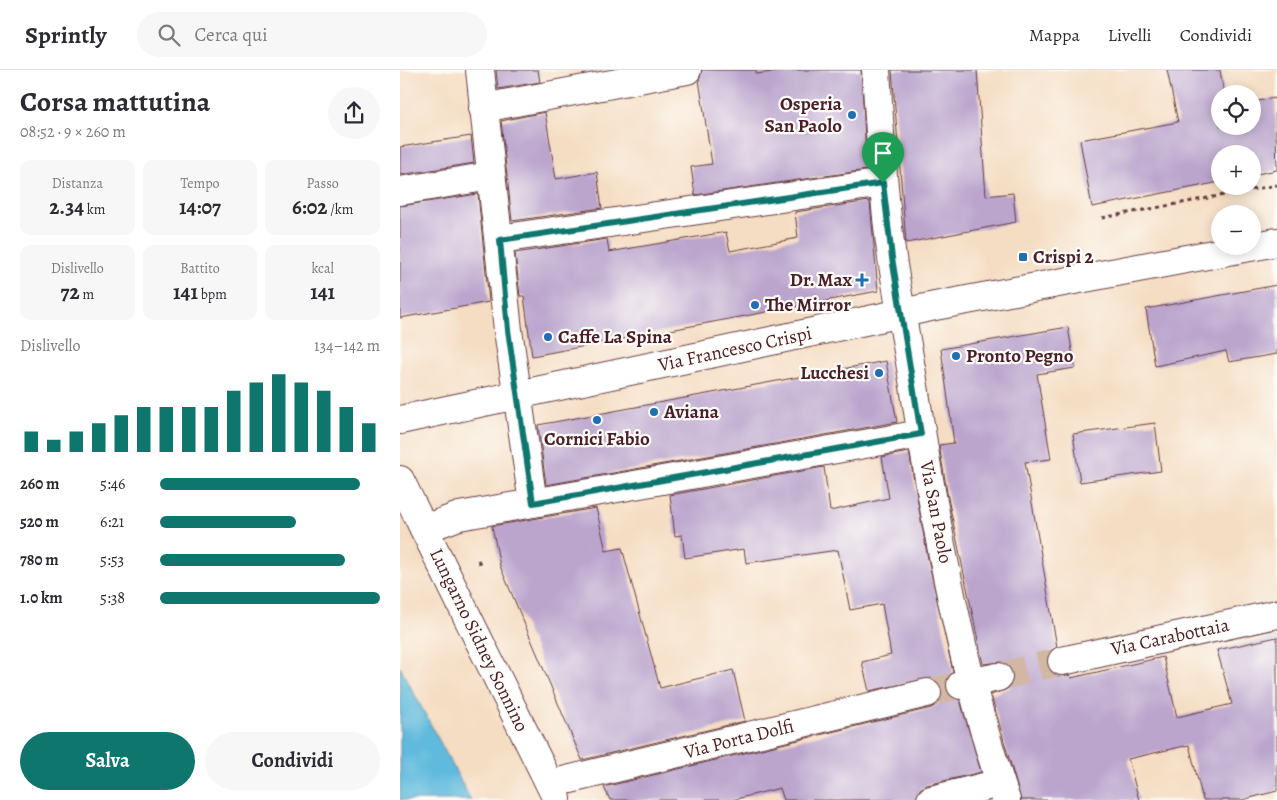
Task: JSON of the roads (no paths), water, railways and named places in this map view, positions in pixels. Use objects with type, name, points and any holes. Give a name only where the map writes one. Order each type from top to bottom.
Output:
[{"type":"street","points":[[480,70],[500,240],[508,330],[533,503]]},
{"type":"street","points":[[483,108],[687,70]]},
{"type":"street","name":"Via San Paolo","points":[[876,70],[883,183],[901,314],[921,434],[944,559],[977,681],[1003,791]]},
{"type":"street","points":[[400,190],[491,176]]},
{"type":"street","points":[[500,240],[883,183]]},
{"type":"street","name":"Via Francesco Crispi","points":[[400,420],[901,314],[1277,242]]},
{"type":"street","points":[[424,529],[459,516],[921,434]]},
{"type":"street","name":"Lungarno Sidney Sonnino","points":[[400,480],[554,792]]},
{"type":"street","name":"Via Carabottaia","points":[[1062,661],[1277,614]]},
{"type":"street","name":"Via Porta Dolfi","points":[[554,792],[927,693]]},
{"type":"street","points":[[931,800],[1003,791]]},
{"type":"water","points":[[400,667],[471,800],[400,800]]},
{"type":"tunnel","points":[[998,677],[1062,661]]},
{"type":"tunnel","points":[[927,693],[961,685]]},
{"type":"place","name":"Osperia San Paolo","points":[[852,115]]},
{"type":"place","name":"Crispi 2","points":[[1023,257]]},
{"type":"place","name":"Dr. Max","points":[[862,280]]},
{"type":"place","name":"The Mirror","points":[[755,305]]},
{"type":"place","name":"Caffe La Spina","points":[[548,337]]},
{"type":"place","name":"Pronto Pegno","points":[[956,356]]},
{"type":"place","name":"Lucchesi","points":[[879,373]]},
{"type":"place","name":"Aviana","points":[[654,412]]},
{"type":"place","name":"Cornici Fabio","points":[[597,420]]}]
